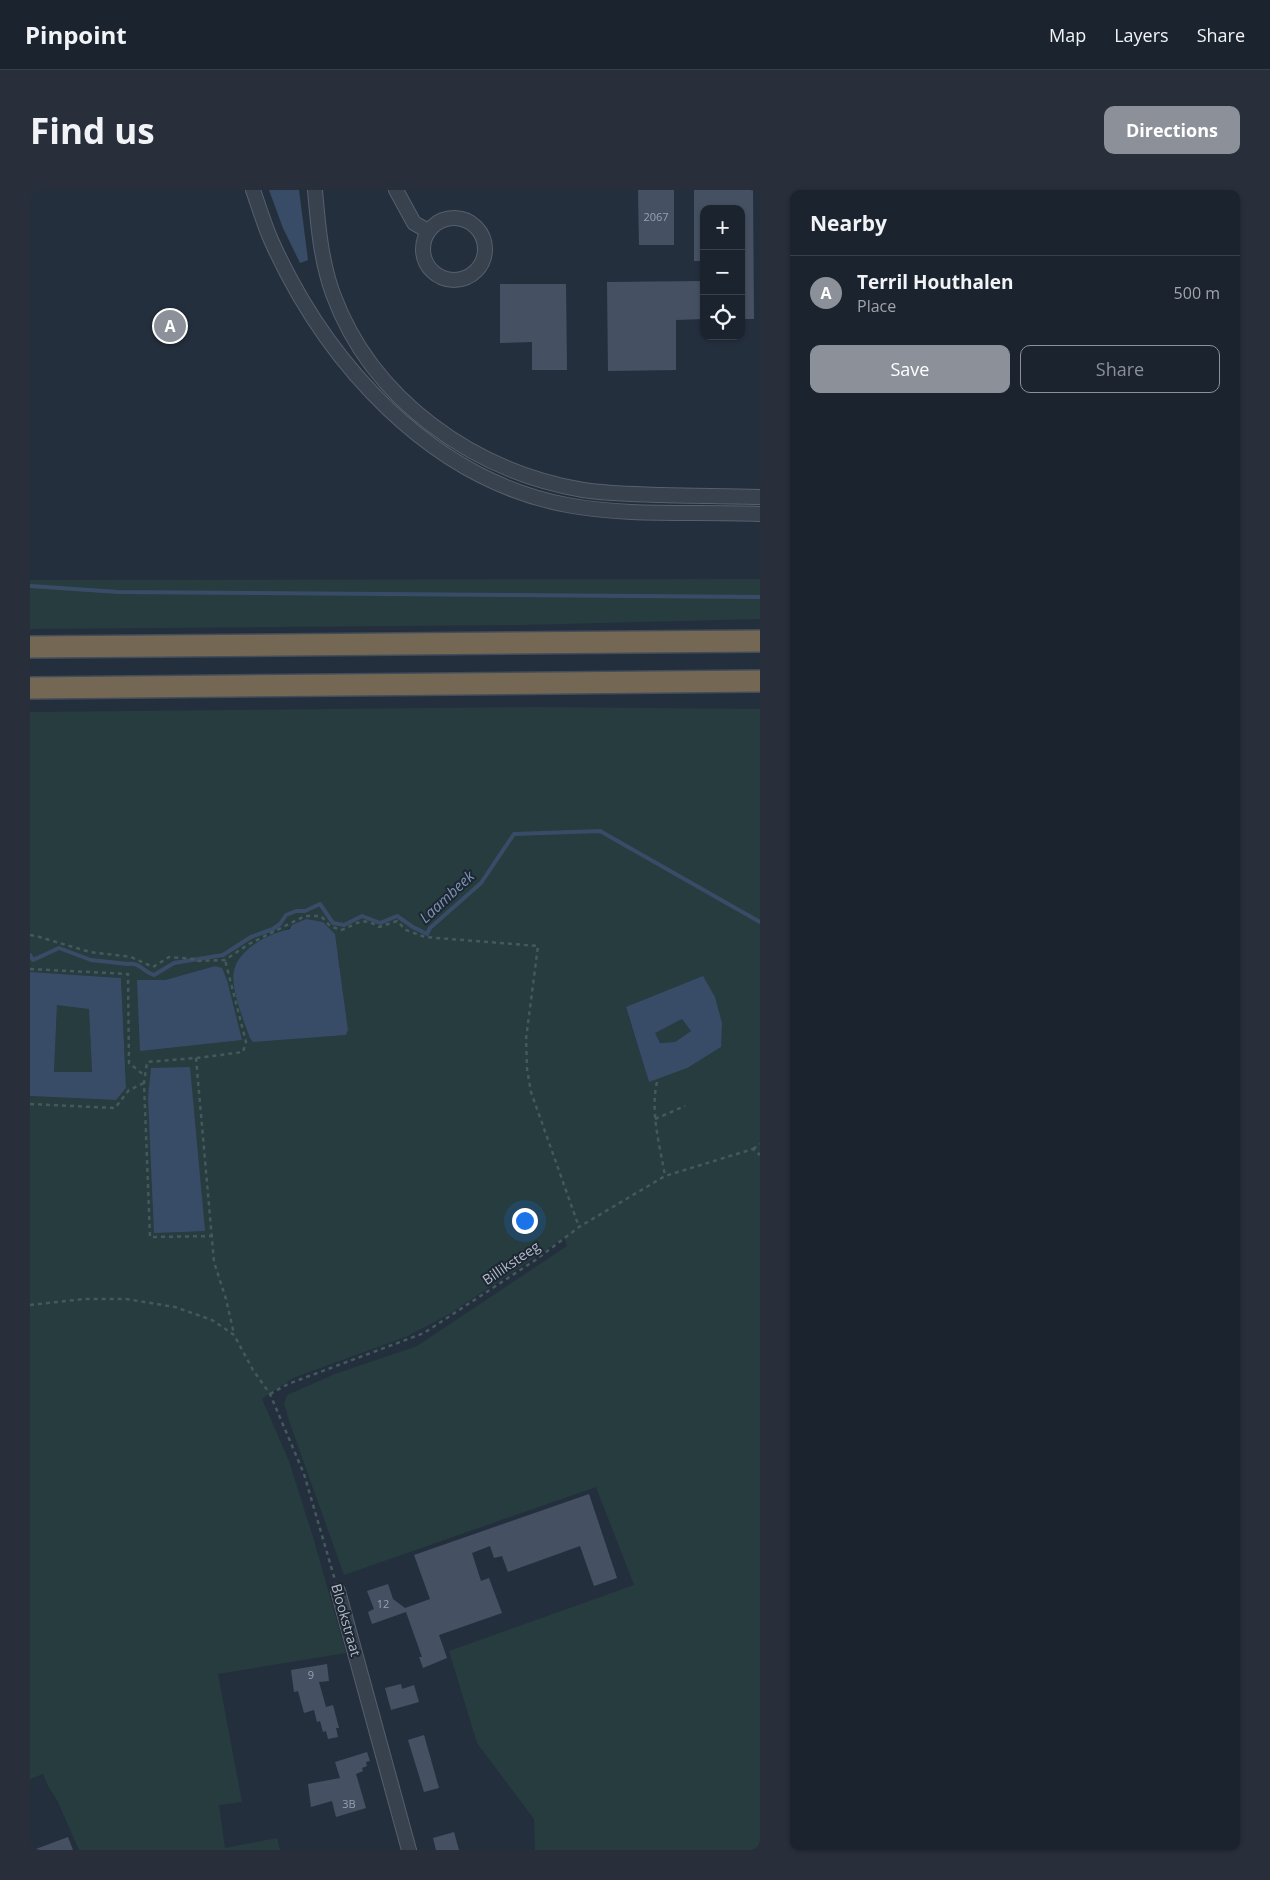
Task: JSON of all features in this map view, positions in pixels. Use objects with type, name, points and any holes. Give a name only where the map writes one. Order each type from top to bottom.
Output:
[{"type":"highway","points":[[30,647],[760,641]]},
{"type":"highway","points":[[30,688],[760,681]]},
{"type":"street","points":[[253,190],[271,239],[287,270],[327,336],[370,390],[394,415],[424,440],[456,461],[481,475],[511,488],[566,504],[626,512],[760,514]]},
{"type":"street","points":[[315,190],[327,274],[333,294],[350,332],[363,354],[388,386],[432,426],[494,463],[561,486],[604,493],[760,497]]},
{"type":"street","points":[[396,190],[414,223],[428,231]]},
{"type":"street","points":[[455,218],[470,222],[481,233],[485,243],[486,254],[482,264],[476,272],[467,278],[457,281],[447,280],[438,276],[425,261],[423,245],[428,231],[445,219],[455,218]]},
{"type":"street","name":"Blookstraat","points":[[338,1591],[410,1850]]},
{"type":"path","points":[[30,935],[90,952],[131,957],[153,967],[169,957],[225,960],[249,944],[306,916],[321,916],[330,926],[341,930],[362,920],[370,921],[379,927],[397,921],[406,930],[425,937],[538,946],[526,1039],[531,1092],[579,1227]]},
{"type":"path","points":[[213,1236],[150,1237],[144,1083],[147,1062],[243,1052],[246,1042],[225,960]]},
{"type":"path","points":[[30,968],[128,974],[129,1063],[145,1076]]},
{"type":"path","points":[[196,1058],[214,1262],[226,1299],[234,1335]]},
{"type":"path","points":[[657,1082],[654,1095],[656,1119],[665,1176]]},
{"type":"path","points":[[30,1104],[115,1108],[129,1090],[144,1083]]},
{"type":"path","points":[[656,1119],[685,1106]]},
{"type":"path","name":"Billiksteeg","points":[[270,1394],[288,1384],[424,1333],[537,1259],[579,1227],[665,1176],[753,1149],[760,1144]]},
{"type":"path","points":[[753,1149],[760,1155]]},
{"type":"path","points":[[30,1305],[84,1299],[126,1299],[175,1307],[212,1320],[234,1335]]},
{"type":"path","name":"Blookstraat","points":[[234,1335],[253,1370],[270,1394],[304,1474],[338,1591]]},
{"type":"green space","points":[[760,579],[760,619],[522,625],[30,629],[30,580]]},
{"type":"green space","points":[[536,707],[760,709],[760,1850],[535,1850],[534,1819],[477,1743],[449,1651],[634,1585],[596,1487],[344,1575],[289,1421],[284,1403],[287,1395],[335,1374],[417,1346],[567,1246],[564,1238],[451,1313],[408,1336],[293,1378],[262,1399],[289,1461],[346,1653],[218,1674],[242,1802],[219,1805],[225,1848],[277,1838],[280,1850],[79,1850],[57,1800],[43,1774],[30,1779],[30,1096],[116,1100],[126,1087],[121,978],[30,972],[30,712]],"holes":[[[306,920],[338,954],[348,1031],[346,1035],[253,1042],[285,930]],[[215,966],[242,1040],[137,980],[165,980]],[[715,997],[721,1047],[649,1082],[626,1008]]]},
{"type":"green space","points":[[57,1004],[89,1008],[92,1072],[54,1072]]},
{"type":"green space","points":[[682,1019],[691,1031],[675,1042],[660,1043],[654,1033]]},
{"type":"water","points":[[269,190],[299,190],[308,260],[300,263],[283,228]]},
{"type":"water","points":[[306,919],[323,922],[335,934],[348,1030],[346,1035],[253,1042],[241,1014],[234,986],[233,978],[237,963],[248,949],[256,943],[273,934],[290,929],[292,925]]},
{"type":"water","points":[[215,966],[222,968],[227,980],[242,1040],[140,1051],[137,980],[165,980]]},
{"type":"water","points":[[30,972],[121,978],[126,1088],[116,1100],[30,1096]],"holes":[[[57,1005],[89,1009],[92,1072],[54,1072]]]},
{"type":"water","points":[[703,976],[715,997],[722,1023],[721,1047],[687,1068],[649,1082],[626,1007]],"holes":[[[682,1019],[691,1031],[675,1042],[660,1043],[655,1033]]]},
{"type":"water","points":[[190,1067],[205,1231],[154,1233],[148,1097],[151,1068]]},
{"type":"building","points":[[638,190],[674,190],[674,245],[639,245]]},
{"type":"building","points":[[694,190],[753,190],[754,319],[745,319],[745,205],[700,205],[700,261],[694,261]]},
{"type":"building","points":[[700,281],[700,319],[676,320],[676,370],[608,371],[607,282]]},
{"type":"building","points":[[500,284],[566,284],[567,370],[532,370],[532,342],[500,343]]},
{"type":"building","points":[[589,1494],[617,1578],[594,1586],[580,1546],[508,1572],[502,1556],[494,1558],[490,1546],[472,1553],[481,1581],[489,1578],[502,1613],[439,1635],[447,1658],[423,1668],[419,1657],[422,1657],[406,1612],[372,1624],[368,1612],[374,1609],[367,1591],[388,1584],[393,1599],[405,1608],[430,1599],[414,1555]]},
{"type":"building","points":[[327,1664],[329,1681],[319,1682],[326,1707],[333,1705],[339,1728],[336,1728],[338,1737],[328,1739],[326,1731],[323,1732],[320,1721],[317,1722],[314,1710],[304,1713],[298,1691],[294,1692],[291,1670]]},
{"type":"building","points":[[401,1684],[402,1689],[414,1685],[419,1702],[391,1710],[385,1688]]},
{"type":"building","points":[[424,1735],[439,1788],[424,1792],[408,1740]]},
{"type":"building","points":[[367,1752],[370,1761],[366,1762],[367,1766],[362,1768],[363,1771],[356,1774],[366,1808],[336,1817],[332,1801],[311,1807],[308,1784],[340,1778],[335,1762]]},
{"type":"building","points":[[454,1832],[459,1850],[436,1850],[433,1838]]},
{"type":"building","points":[[68,1837],[73,1850],[36,1850],[36,1849]]},
{"type":"waterway","points":[[30,586],[118,592],[760,597]]},
{"type":"waterway","name":"Laambeek","points":[[30,955],[33,960],[59,948],[91,960],[135,964],[154,975],[174,963],[223,955],[251,937],[273,929],[280,924],[286,915],[296,911],[305,911],[320,904],[333,923],[344,925],[362,916],[380,923],[397,916],[427,934],[430,928],[481,883],[514,834],[600,831],[760,922]]},
{"type":"place","name":"Terril Houthalen","points":[[170,326]]}]
